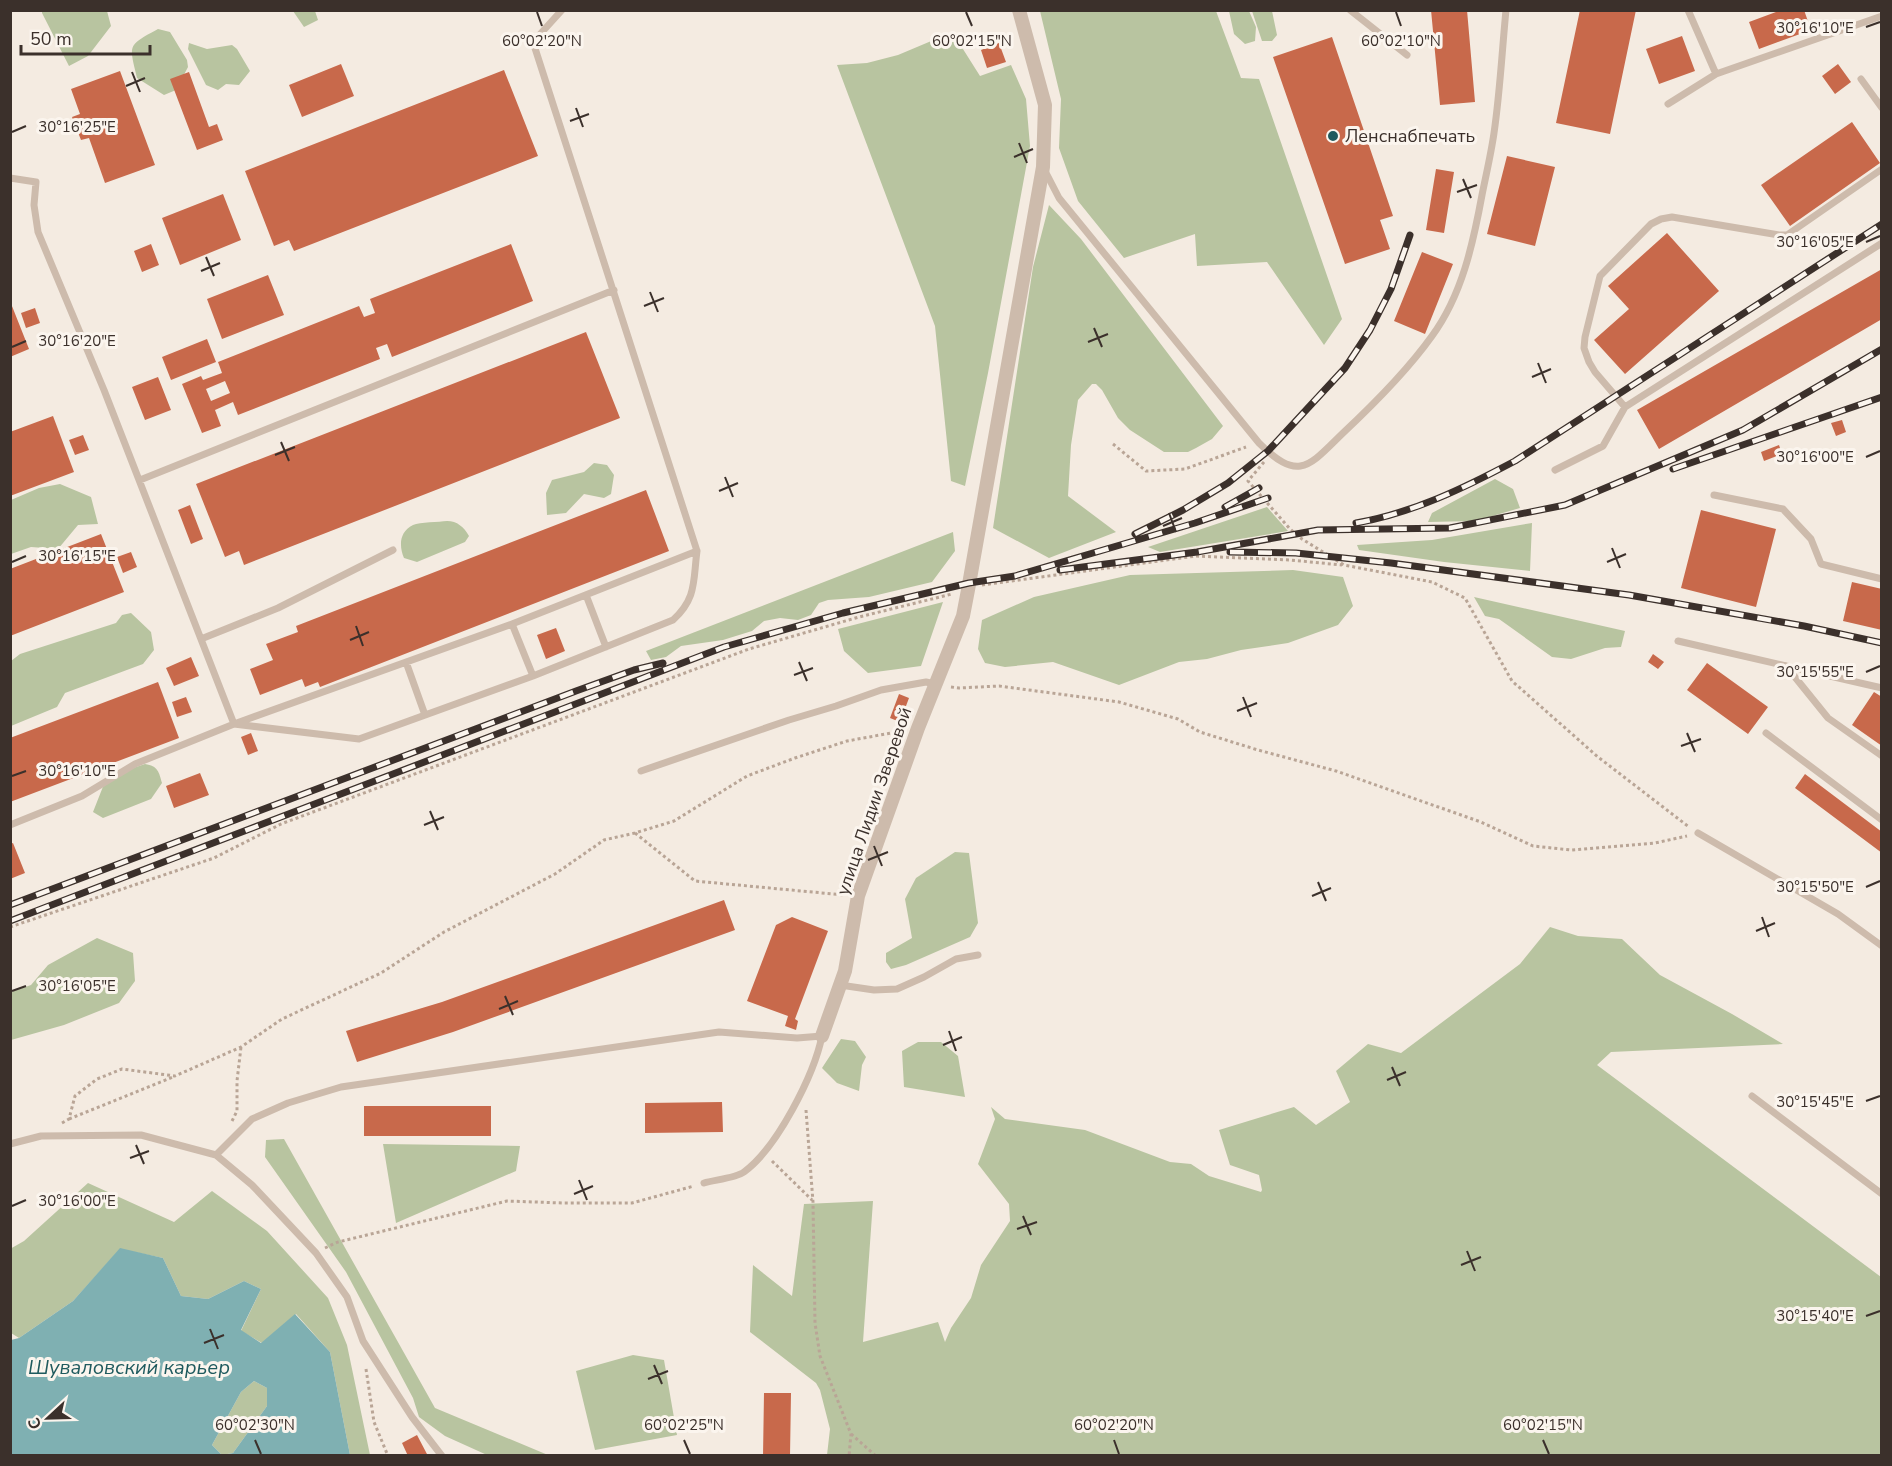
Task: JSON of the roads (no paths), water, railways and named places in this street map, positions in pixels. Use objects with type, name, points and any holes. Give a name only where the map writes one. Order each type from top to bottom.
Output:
[{"type":"street","name":"улица Лидии Зверевой","points":[[822,1036],[845,971],[858,896],[918,728],[963,616],[1043,167],[1045,105],[1019,10]]},
{"type":"lane","points":[[234,724],[359,739],[533,676],[673,620],[683,611],[691,597],[697,551],[533,42],[562,10]]},
{"type":"lane","points":[[1350,10],[1407,56]]},
{"type":"lane","points":[[1043,167],[1059,198],[1259,442],[1286,465],[1300,467],[1317,458],[1404,370],[1433,335],[1458,291],[1475,233],[1494,133],[1506,10]]},
{"type":"lane","points":[[1688,10],[1716,74]]},
{"type":"lane","points":[[1668,104],[1716,74],[1881,16]]},
{"type":"lane","points":[[1861,79],[1881,108]]},
{"type":"lane","points":[[1625,407],[1589,362],[1584,348],[1585,337],[1600,276],[1651,224],[1672,217],[1787,235],[1881,169]]},
{"type":"lane","points":[[10,178],[36,182],[34,206],[38,232],[140,480],[234,724]]},
{"type":"lane","points":[[1555,470],[1604,446],[1625,407],[1881,243]]},
{"type":"lane","points":[[140,480],[614,290]]},
{"type":"lane","points":[[1714,495],[1783,508],[1811,539],[1821,564],[1881,579]]},
{"type":"lane","points":[[201,639],[278,608],[393,550]]},
{"type":"lane","points":[[10,825],[82,796],[135,764],[234,724],[512,624],[697,551]]},
{"type":"lane","points":[[586,595],[606,646]]},
{"type":"lane","points":[[512,624],[533,676]]},
{"type":"lane","points":[[1678,641],[1881,688]]},
{"type":"lane","points":[[406,662],[425,715]]},
{"type":"lane","points":[[1786,666],[1828,718],[1881,756]]},
{"type":"lane","points":[[641,771],[881,690],[926,682],[935,684]]},
{"type":"lane","points":[[1766,733],[1881,820]]},
{"type":"lane","points":[[1698,833],[1838,914],[1881,946]]},
{"type":"lane","points":[[840,985],[874,990],[897,989],[956,959],[978,955]]},
{"type":"lane","points":[[216,1155],[252,1119],[288,1103],[341,1087],[719,1032],[797,1038],[822,1036],[818,1053],[800,1096],[764,1154],[742,1174],[704,1183]]},
{"type":"lane","points":[[1752,1096],[1881,1194]]},
{"type":"lane","points":[[10,1144],[41,1136],[141,1135],[216,1155],[252,1185],[316,1253],[347,1297],[363,1341],[412,1418],[442,1455]]},
{"type":"water","name":"Шуваловский карьер","points":[[120,1248],[163,1258],[181,1296],[208,1299],[244,1281],[261,1289],[241,1330],[261,1343],[295,1314],[330,1352],[350,1455],[223,1455],[233,1453],[267,1406],[267,1388],[254,1381],[241,1392],[212,1445],[222,1455],[11,1455],[11,1340],[19,1338],[73,1301]]},
{"type":"railway","points":[[1356,523],[1418,506],[1477,481],[1515,461],[1882,224]]},
{"type":"railway","points":[[1135,534],[1183,510],[1228,483],[1268,451],[1345,368],[1370,330],[1391,289],[1410,235]]},
{"type":"railway","points":[[1060,570],[1197,552],[1318,530],[1450,528],[1565,505],[1743,430],[1882,349]]},
{"type":"railway","points":[[1673,469],[1882,397]]},
{"type":"railway","points":[[1225,507],[1259,488]]},
{"type":"railway","points":[[10,921],[724,647],[843,613],[969,583],[1015,576],[1195,523],[1268,498]]},
{"type":"railway","points":[[1230,552],[1296,553],[1391,563],[1629,595],[1804,626],[1882,643]]},
{"type":"railway","points":[[10,905],[576,691],[634,670],[663,663]]},
{"type":"place","name":"Ленснабпечать","points":[[1333,136]]}]
